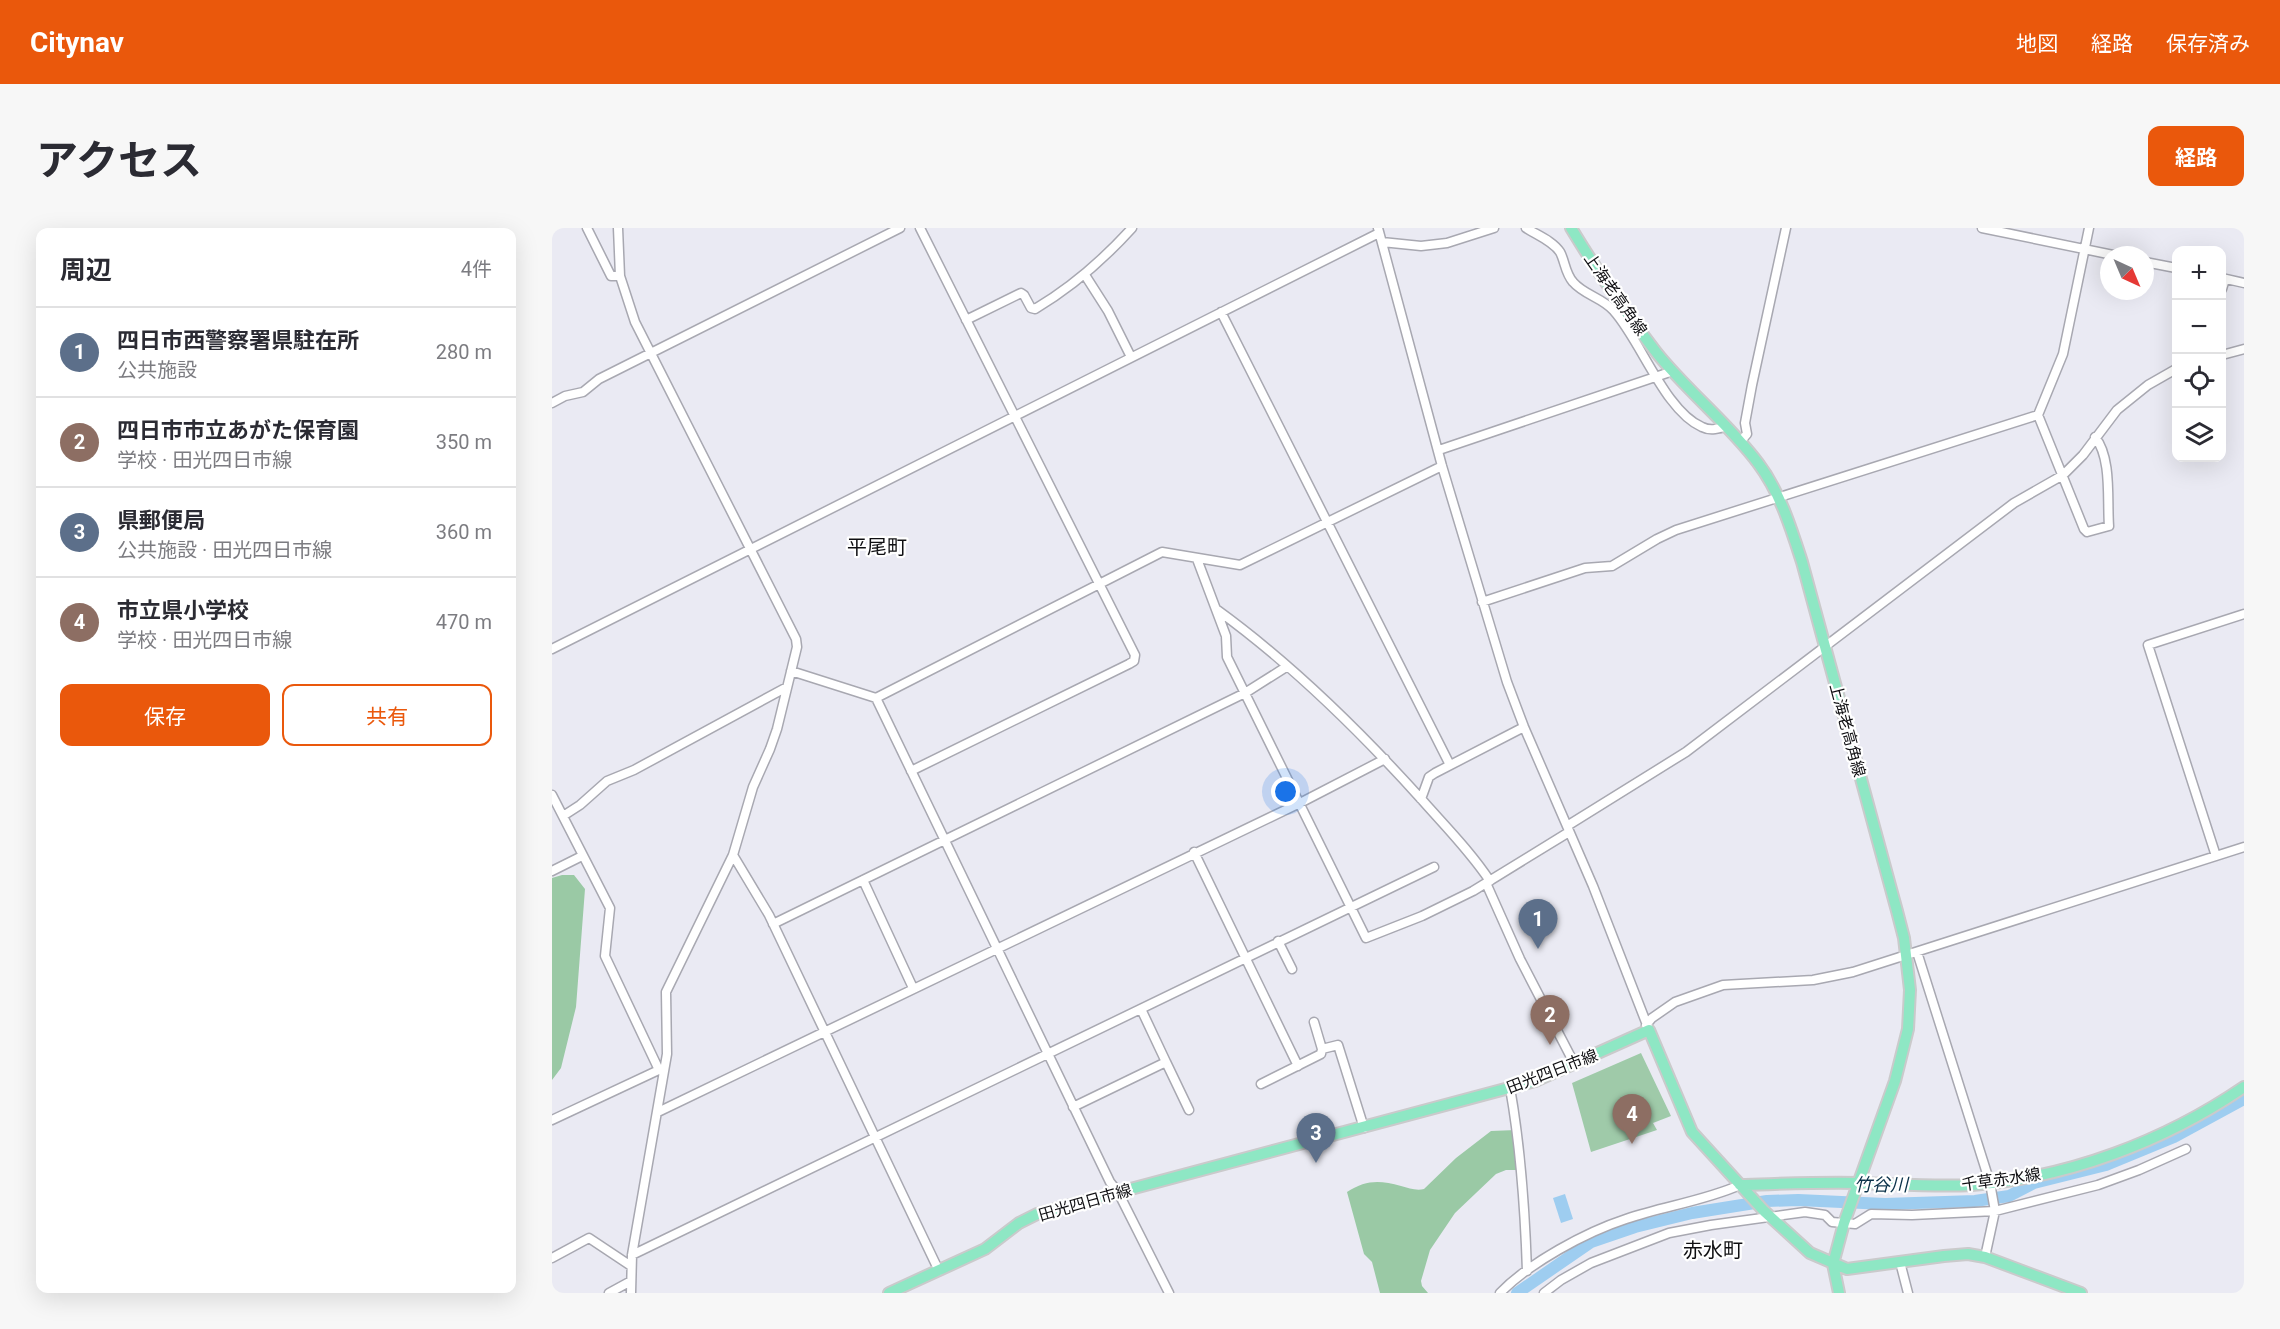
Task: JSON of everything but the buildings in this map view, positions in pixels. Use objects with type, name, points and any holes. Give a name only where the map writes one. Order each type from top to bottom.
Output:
[{"type":"main road","name":"上海老高角線","points":[[1571,228],[1625,309],[1673,371],[1759,463],[1779,498],[1793,532],[1897,911],[1912,954],[1905,1044],[1895,1081],[1844,1222],[1833,1264],[1839,1293]]},
{"type":"main road","name":"田光四日市線","points":[[889,1293],[985,1249],[1019,1223],[1037,1214],[1535,1081],[1575,1065],[1647,1028]]},
{"type":"main road","points":[[1647,1028],[1692,1132],[1767,1214],[1803,1248],[1847,1269],[1968,1254],[1985,1257],[2075,1292]]},
{"type":"main road","name":"千草赤水線","points":[[1742,1187],[1991,1185],[2056,1170],[2145,1142],[2244,1087]]},
{"type":"street","points":[[587,228],[611,276],[620,276]]},
{"type":"street","points":[[618,228],[620,276],[635,322],[796,639],[796,656],[773,739],[753,787],[733,855],[665,996],[668,1042],[662,1069],[658,1112],[632,1255],[631,1293]]},
{"type":"street","points":[[552,403],[565,396],[583,392],[598,380],[650,353],[900,228]]},
{"type":"street","points":[[911,771],[1134,661],[1135,655],[920,228]]},
{"type":"street","points":[[966,320],[1021,292],[1031,308],[1035,309],[1085,275],[1107,256],[1132,228]]},
{"type":"street","points":[[1382,242],[1421,246],[1447,243],[1494,228]]},
{"type":"street","points":[[1526,228],[1560,252],[1571,280],[1583,291],[1607,304],[1614,311],[1673,401],[1703,428],[1715,430],[1725,427]]},
{"type":"street","points":[[1740,442],[1747,434],[1745,423],[1752,385],[1786,228]]},
{"type":"street","points":[[1982,228],[2100,252]]},
{"type":"street","points":[[2089,228],[2062,354],[2038,415],[2087,532],[2109,526],[2107,474],[2103,454],[2095,437]]},
{"type":"street","points":[[552,648],[1221,312],[1378,230],[1442,466],[1507,682],[1647,1028]]},
{"type":"street","points":[[2154,264],[2172,267]]},
{"type":"street","points":[[1085,275],[1108,311],[1131,357]]},
{"type":"street","points":[[2226,279],[2244,283]]},
{"type":"street","points":[[1221,312],[1450,765]]},
{"type":"street","points":[[2226,354],[2244,349]]},
{"type":"street","points":[[1439,450],[1673,371]]},
{"type":"street","points":[[1197,560],[1226,636],[1227,657],[1366,938],[1422,916],[1488,882],[1686,753],[2014,503],[2063,475],[2083,455],[2117,410],[2148,385],[2172,371]]},
{"type":"street","points":[[1482,602],[1585,568],[1612,566],[1676,530],[2038,415]]},
{"type":"street","points":[[791,671],[876,698],[1162,552],[1197,560],[1240,565],[1442,466]]},
{"type":"street","points":[[1215,609],[1336,710],[1455,833],[1488,882],[1520,959],[1575,1065]]},
{"type":"street","points":[[2216,856],[2148,645],[2244,614]]},
{"type":"street","points":[[773,924],[1245,693],[1286,667]]},
{"type":"street","points":[[563,816],[580,805],[607,781],[634,770],[787,687]]},
{"type":"street","points":[[876,698],[1073,1107],[1169,1293]]},
{"type":"street","points":[[1421,800],[1429,777],[1524,727]]},
{"type":"street","points":[[658,1112],[1194,852],[1300,803],[1385,759]]},
{"type":"street","points":[[552,795],[610,908],[605,947],[607,964],[662,1069]]},
{"type":"street","points":[[1647,1028],[1652,1018],[1675,1002],[1723,986],[1813,980],[1853,972],[2244,847]]},
{"type":"street","points":[[1194,852],[1298,1066]]},
{"type":"street","points":[[733,855],[773,924],[939,1271]]},
{"type":"street","points":[[552,871],[582,856]]},
{"type":"street","points":[[632,1255],[1434,867]]},
{"type":"street","points":[[863,880],[913,988]]},
{"type":"street","points":[[1278,941],[1292,969]]},
{"type":"street","points":[[1912,954],[1991,1185],[1995,1211],[1985,1257]]},
{"type":"street","points":[[1141,1009],[1189,1110]]},
{"type":"street","points":[[1261,1084],[1321,1054],[1322,1049],[1314,1022]]},
{"type":"street","points":[[1322,1049],[1338,1045],[1364,1128]]},
{"type":"street","points":[[1073,1107],[1166,1062]]},
{"type":"street","points":[[552,1120],[662,1069]]},
{"type":"street","points":[[1510,1088],[1517,1126],[1524,1192],[1527,1271]]},
{"type":"street","points":[[1544,1293],[1561,1280],[1591,1263],[1669,1233],[1767,1214],[1804,1212],[1821,1214],[1832,1222],[1855,1224],[1871,1214],[1912,1215],[1995,1211],[2098,1185],[2157,1163],[2186,1149]]},
{"type":"street","points":[[1506,1291],[1527,1271],[1586,1234],[1626,1219],[1742,1187]]},
{"type":"street","points":[[552,1258],[589,1238],[631,1266]]},
{"type":"street","points":[[1900,1262],[1908,1293]]},
{"type":"street","points":[[609,1293],[631,1281]]},
{"type":"green space","points":[[574,875],[585,889],[576,1007],[561,1068],[552,1080],[552,878]]},
{"type":"green space","points":[[1641,1053],[1671,1116],[1653,1123],[1657,1130],[1591,1152],[1572,1083]]},
{"type":"green space","points":[[1516,1130],[1517,1170],[1506,1170],[1496,1174],[1455,1213],[1430,1250],[1421,1281],[1428,1293],[1380,1293],[1372,1262],[1364,1254],[1347,1192],[1360,1185],[1373,1182],[1424,1189],[1456,1158],[1491,1131]]},
{"type":"water","points":[[1565,1194],[1573,1219],[1561,1223],[1553,1198]]},
{"type":"waterway","name":"竹谷川","points":[[1517,1293],[1591,1242],[1635,1227],[1692,1213],[1767,1201],[1885,1204],[1975,1201],[2009,1196],[2034,1183],[2106,1165],[2174,1137],[2244,1099]]},
{"type":"place","name":"四日市西警察署県駐在所","points":[[1538,949]]},
{"type":"place","name":"四日市市立あがた保育園","points":[[1550,1045]]},
{"type":"place","name":"市立県小学校","points":[[1632,1144]]},
{"type":"place","name":"県郵便局","points":[[1316,1163]]},
{"type":"district","name":"平尾町","points":[[877,547]]},
{"type":"district","name":"赤水町","points":[[1713,1250]]}]
